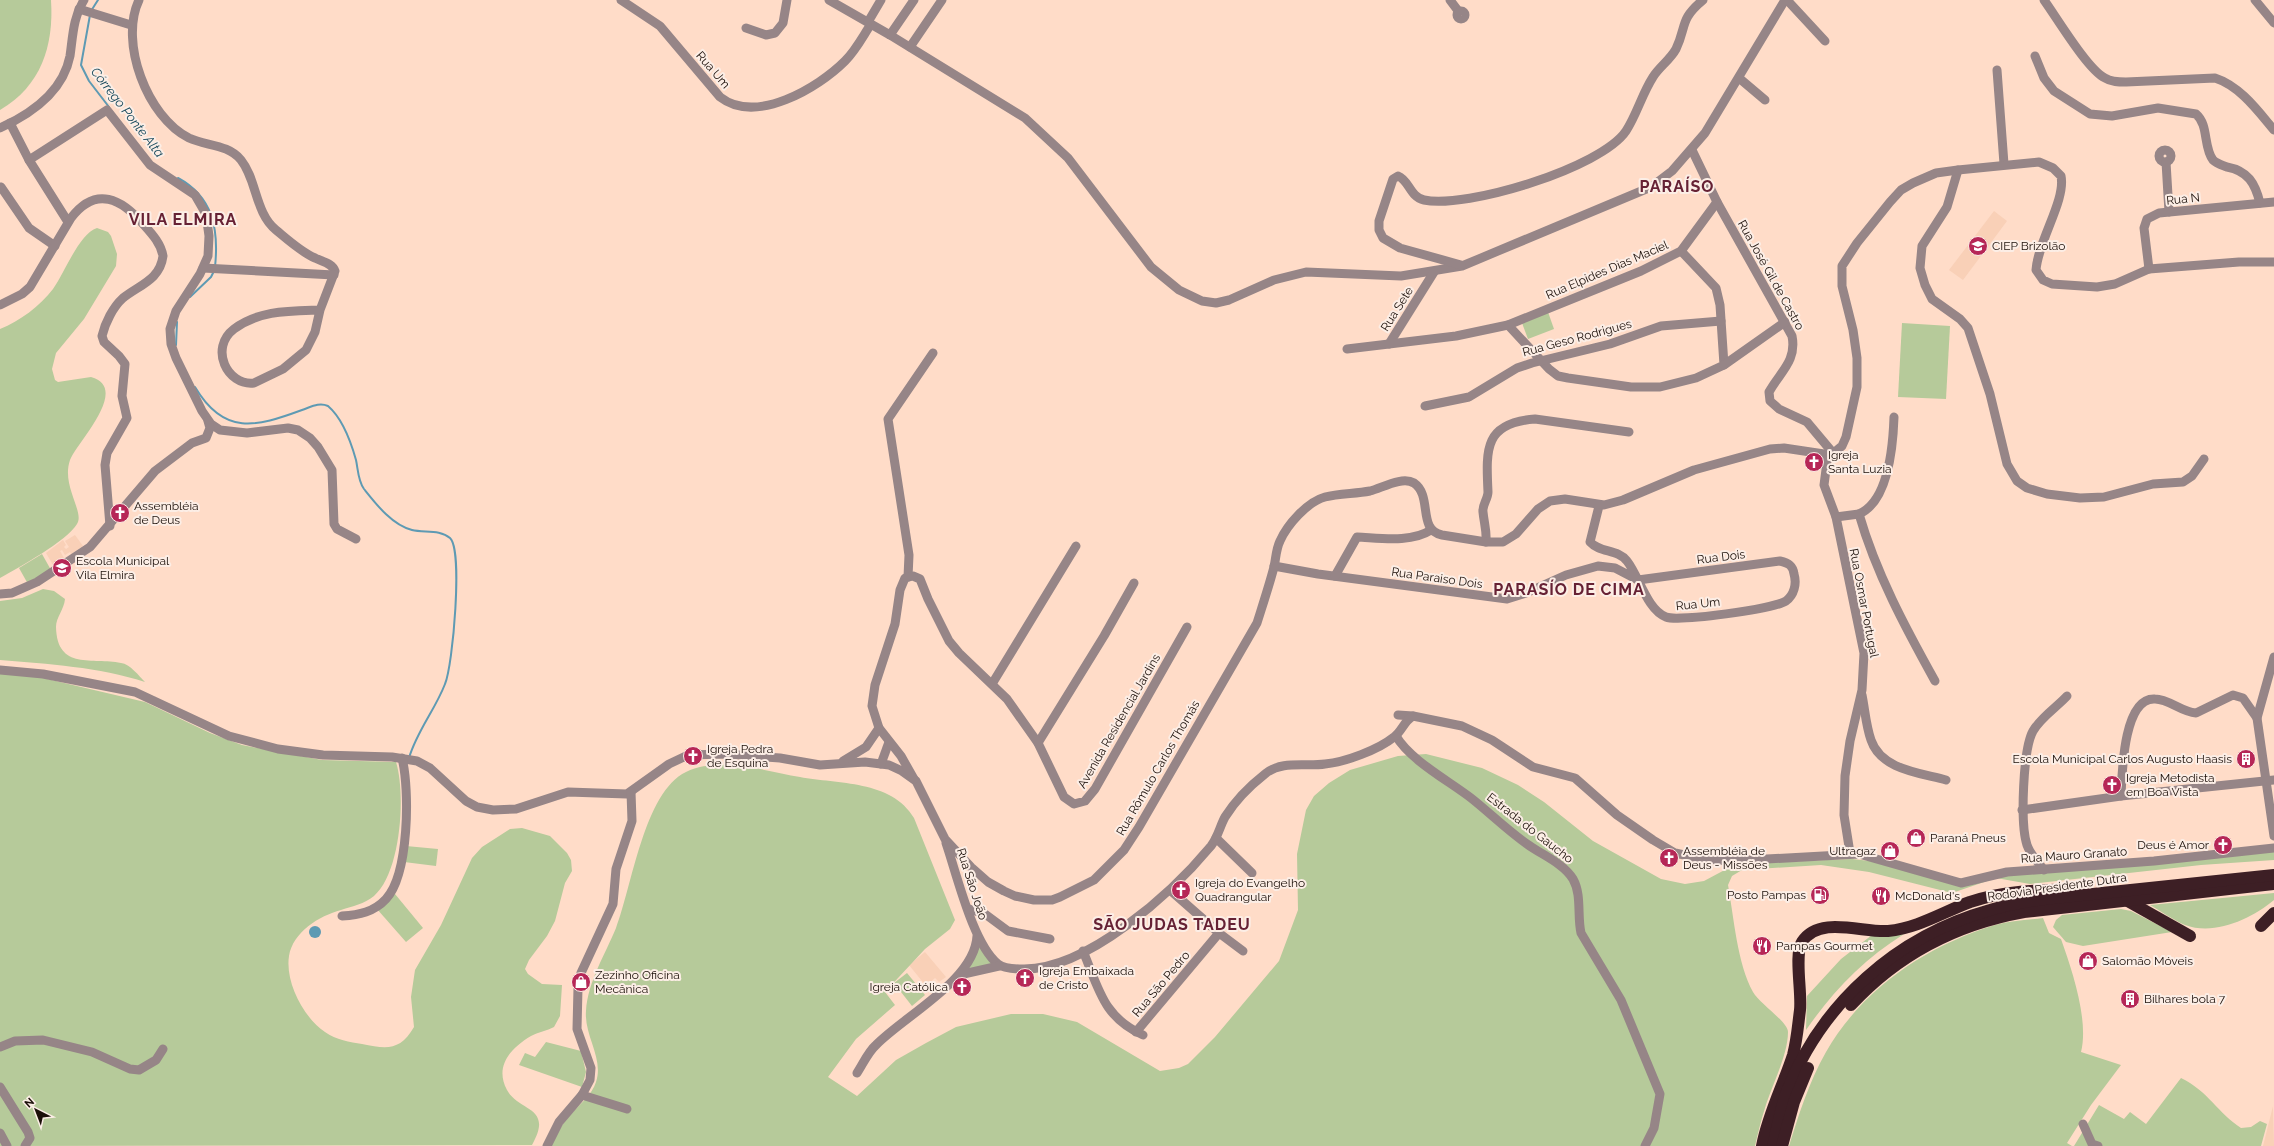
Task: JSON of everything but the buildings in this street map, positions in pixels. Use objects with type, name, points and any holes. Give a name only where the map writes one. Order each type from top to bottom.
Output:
[{"type":"highway","name":"Rodovia Presidente Dutra","points":[[1773,1146],[1786,1094],[1820,1030],[1861,982],[1873,971],[1913,942],[1932,931],[1992,909],[2081,896],[2274,875]]},
{"type":"highway","name":"Rodovia Presidente Dutra","points":[[1782,1146],[1794,1102],[1804,1074],[1827,1034],[1858,996],[1896,964],[1945,935],[1990,919],[2024,912],[2274,884]]},
{"type":"highway","points":[[1762,1146],[1773,1104],[1796,1043],[1801,1005],[1798,950],[1801,943],[1811,933],[1827,928],[1869,931],[1901,929],[1926,921],[1971,902],[2004,893],[2184,885]]},
{"type":"highway","points":[[2126,900],[2190,936]]},
{"type":"highway","points":[[2261,926],[2274,913]]},
{"type":"street","points":[[0,128],[42,103],[61,80],[70,56],[74,22],[84,0]]},
{"type":"street","points":[[139,0],[131,25],[141,77],[151,99],[159,111],[189,138],[224,148],[240,158],[270,225],[307,254],[331,265],[334,269],[334,275],[320,310],[315,332],[306,350],[294,361],[258,382],[246,383],[235,377],[225,365],[220,351],[222,343],[232,330],[244,322],[275,313],[320,310]]},
{"type":"street","name":"Rua Um","points":[[621,0],[664,30],[720,97],[732,105],[743,107],[786,100],[814,85],[846,60],[870,23],[881,0]]},
{"type":"street","points":[[746,28],[766,35],[777,32],[783,24],[787,0]]},
{"type":"street","points":[[829,0],[843,3],[870,23],[1009,108],[1038,129],[1075,166],[1104,208],[1151,266],[1179,290],[1194,298],[1208,302],[1222,302],[1237,298],[1274,280],[1306,272],[1380,276],[1434,272],[1462,266],[1559,224],[1639,192],[1662,179],[1692,150],[1713,122],[1786,0],[1825,41]]},
{"type":"street","points":[[890,35],[914,0]]},
{"type":"street","points":[[910,47],[942,0]]},
{"type":"street","points":[[1450,0],[1459,12]]},
{"type":"street","points":[[1462,266],[1400,248],[1383,238],[1379,230],[1379,221],[1393,179],[1400,176],[1411,192],[1424,200],[1457,199],[1477,197],[1529,183],[1584,162],[1614,144],[1625,132],[1653,76],[1675,50],[1685,18],[1703,0]]},
{"type":"street","points":[[2044,0],[2090,65],[2103,78],[2116,82],[2215,78],[2227,83],[2240,94],[2274,130]]},
{"type":"street","points":[[2255,0],[2274,23]]},
{"type":"street","points":[[79,9],[131,25]]},
{"type":"street","points":[[2035,56],[2044,78],[2054,91],[2090,114],[2112,116],[2158,108],[2196,114],[2202,123],[2213,159],[2220,165],[2248,176],[2256,187],[2260,203]]},
{"type":"street","points":[[1997,70],[2004,164]]},
{"type":"street","points":[[1739,78],[1765,100]]},
{"type":"street","points":[[29,160],[107,110],[150,165],[191,192],[202,204],[208,220],[210,236],[209,251],[204,268],[176,311],[170,329],[171,344],[176,358],[200,407],[208,421],[215,428],[225,431],[246,433],[288,428],[298,430],[310,438],[318,447],[332,470],[334,524],[337,529],[356,539]]},
{"type":"street","points":[[10,123],[29,160],[68,222]]},
{"type":"street","name":"Rua José Gil de Castro","points":[[1692,150],[1717,202],[1786,322],[1792,336],[1792,352],[1784,371],[1769,392],[1769,398],[1775,407],[1807,422],[1830,453]]},
{"type":"street","points":[[1335,576],[1357,537],[1399,538],[1423,535],[1431,530],[1439,535],[1486,542],[1503,542],[1512,537],[1538,509],[1550,501],[1565,499],[1599,506],[1623,500],[1694,470],[1745,454],[1778,448],[1830,453],[1842,446],[1846,437],[1858,387],[1857,358],[1853,330],[1842,286],[1842,266],[1857,243],[1901,190],[1936,173],[2004,164],[2039,162],[2053,168],[2061,176],[2062,190],[2038,254],[2036,270],[2042,280],[2059,286],[2097,287],[2115,284],[2149,269],[2239,262],[2274,262]]},
{"type":"street","points":[[2166,162],[2169,212]]},
{"type":"street","points":[[1958,170],[1947,207],[1922,246],[1920,268],[1925,285],[1932,298],[1960,319],[1968,328],[1990,394],[2007,464],[2017,481],[2027,488],[2048,494],[2080,498],[2104,497],[2153,484],[2183,482],[2192,476],[2204,459]]},
{"type":"street","points":[[1,187],[29,228],[55,246]]},
{"type":"street","points":[[0,306],[27,289],[55,246],[68,222],[77,211],[88,203],[100,199],[113,200],[129,209],[157,240],[163,256],[160,267],[152,278],[126,296],[117,305],[103,333],[103,340],[122,358],[126,369],[122,393],[127,418],[107,453],[105,465],[110,526]]},
{"type":"street","name":"Rua Elpides Dias Maciel","points":[[1389,344],[1456,336],[1508,325],[1641,271],[1681,252],[1717,202]]},
{"type":"street","name":"Rua N","points":[[2149,269],[2144,232],[2146,222],[2155,214],[2274,202]]},
{"type":"street","points":[[1681,252],[1716,288],[1720,305],[1724,365]]},
{"type":"street","points":[[204,268],[334,275]]},
{"type":"street","name":"Rua Sete","points":[[1348,349],[1389,344],[1434,272]]},
{"type":"street","name":"Rua Geso Rodrigues","points":[[1425,406],[1469,397],[1517,368],[1610,344],[1661,326],[1721,321]]},
{"type":"street","points":[[1508,325],[1549,369],[1563,377],[1649,388],[1691,379],[1724,365],[1786,322]]},
{"type":"street","points":[[914,779],[909,767],[879,728],[873,711],[874,693],[895,624],[901,585],[908,577],[909,555],[888,419],[933,353]]},
{"type":"street","points":[[1836,517],[1858,514],[1873,502],[1887,473],[1892,450],[1894,417]]},
{"type":"street","points":[[1486,542],[1487,530],[1482,508],[1488,493],[1486,483],[1490,442],[1497,431],[1520,422],[1535,419],[1629,432]]},
{"type":"street","points":[[204,440],[210,430],[208,421]]},
{"type":"street","points":[[0,594],[12,593],[37,582],[90,547],[110,526],[155,471],[192,443],[204,440],[225,431]]},
{"type":"street","name":"Rua Osmar Portugal","points":[[1830,453],[1824,484],[1836,517],[1864,653],[1862,690],[1850,741],[1845,776],[1844,815],[1850,853]]},
{"type":"street","name":"Rua Rômulo Carlos Thomás","points":[[0,670],[44,674],[135,692],[228,736],[278,749],[323,755],[402,758],[424,764],[461,798],[472,804],[488,809],[516,810],[568,792],[620,795],[632,792],[669,764],[688,755],[726,754],[780,758],[814,764],[866,762],[881,764],[899,769],[914,779],[920,787],[945,839],[988,882],[1015,896],[1034,900],[1052,900],[1072,893],[1094,880],[1124,850],[1150,811],[1192,733],[1233,666],[1256,622],[1274,566],[1279,542],[1290,526],[1313,503],[1329,496],[1367,492],[1400,482],[1410,481],[1416,484],[1422,494],[1428,524],[1431,530]]},
{"type":"street","name":"Rua Um","points":[[1599,506],[1590,542],[1623,556],[1632,568],[1656,611],[1665,617],[1675,620],[1775,606],[1791,596],[1795,581]]},
{"type":"street","points":[[1858,514],[1868,547],[1898,615],[1935,681]]},
{"type":"street","points":[[992,684],[1076,546]]},
{"type":"street","name":"Rua Dois","points":[[1638,580],[1780,561],[1791,566],[1795,581]]},
{"type":"street","name":"Rua Paraiso Dois","points":[[1274,566],[1335,576],[1507,599],[1526,593],[1558,578],[1591,566],[1615,568],[1638,580]]},
{"type":"street","name":"Avenida Residencial Jardins","points":[[908,577],[920,579],[928,599],[950,641],[959,653],[1007,699],[1038,743],[1064,797],[1074,804],[1085,802],[1103,777],[1188,627]]},
{"type":"street","points":[[1038,743],[1104,636],[1134,583]]},
{"type":"street","points":[[2257,718],[2274,657]]},
{"type":"street","points":[[1862,690],[1871,740],[1880,755],[1895,765],[1946,780]]},
{"type":"street","points":[[2120,796],[2130,724],[2138,706],[2148,699],[2160,699],[2196,712],[2233,695],[2243,698],[2257,718],[2271,780],[2274,836]]},
{"type":"street","points":[[2044,870],[2027,847],[2022,810],[2030,740],[2037,726],[2068,696]]},
{"type":"street","name":"Rua Mauro Granato","points":[[1398,714],[1462,726],[1492,740],[1533,767],[1575,778],[1629,824],[1675,853],[1703,859],[1731,861],[1850,853],[1867,855],[1959,883],[1994,874],[2154,861],[2274,848]]},
{"type":"street","points":[[959,974],[1000,966],[1015,969],[1046,968],[1083,951],[1146,912],[1170,890],[1216,838],[1223,822],[1234,806],[1260,778],[1274,768],[1291,765],[1332,763],[1376,748],[1396,736],[1413,716]]},
{"type":"street","points":[[838,764],[866,747],[879,728]]},
{"type":"street","name":"Estrada do Gaucho","points":[[1396,736],[1404,746],[1422,761],[1472,798],[1527,844],[1561,866],[1574,880],[1579,900],[1578,922],[1581,933],[1621,1000],[1660,1094],[1654,1128],[1645,1146]]},
{"type":"street","points":[[881,764],[889,742]]},
{"type":"street","points":[[866,747],[866,762]]},
{"type":"street","points":[[342,916],[363,914],[377,906],[391,893],[396,881],[403,848],[407,810],[402,758]]},
{"type":"street","points":[[2022,810],[2120,796],[2271,780]]},
{"type":"street","points":[[547,1146],[559,1122],[582,1095],[590,1080],[591,1068],[577,1029],[578,988],[581,973],[613,904],[616,868],[632,821],[632,792]]},
{"type":"street","points":[[1216,838],[1252,873]]},
{"type":"street","name":"Rua São João","points":[[945,839],[977,936],[987,952],[1000,966]]},
{"type":"street","points":[[1170,890],[1219,933],[1243,951]]},
{"type":"street","points":[[968,909],[985,914],[1008,931],[1050,939]]},
{"type":"street","name":"Rua São Pedro","points":[[1083,951],[1108,1009],[1117,1019],[1140,1033],[1219,933]]},
{"type":"street","points":[[857,1073],[875,1045],[959,974],[971,954],[977,936]]},
{"type":"street","points":[[0,1047],[15,1041],[43,1040],[92,1052],[130,1069],[139,1070],[156,1060],[163,1049]]},
{"type":"street","points":[[0,1087],[28,1132],[30,1138],[25,1146]]},
{"type":"street","points":[[582,1095],[626,1109]]},
{"type":"street","points":[[2083,1124],[2092,1144],[2098,1146]]},
{"type":"street","points":[[0,1133],[7,1146]]},
{"type":"shaded area","name":"CIEP Brizolão","points":[[1994,211],[2007,221],[1963,280],[1949,270]]},
{"type":"shaded area","points":[[75,535],[83,546],[71,554],[70,552],[65,555],[62,550],[60,551],[64,558],[53,565],[46,553],[63,540],[66,545],[64,547],[66,549],[69,547],[65,541]]},
{"type":"shaded area","points":[[925,952],[946,977],[939,982],[935,978],[926,986],[909,965]]},
{"type":"shaded area","points":[[2273,1106],[2274,1146],[2263,1146]]},
{"type":"green space","points":[[0,0],[51,0],[51,17],[47,49],[35,77],[26,89],[0,110]]},
{"type":"green space","points":[[97,228],[108,232],[111,236],[117,254],[116,266],[84,319],[56,353],[52,369],[55,380],[58,382],[91,377],[102,383],[106,392],[104,403],[98,416],[70,460],[68,479],[79,519],[72,531],[53,546],[0,578],[0,329],[22,317],[42,301],[58,282],[78,245],[90,232]]},
{"type":"green space","points":[[1548,312],[1554,329],[1528,339],[1522,323]]},
{"type":"green space","points":[[1902,323],[1950,326],[1946,399],[1898,397]]},
{"type":"green space","points":[[42,554],[51,570],[28,584],[19,568]]},
{"type":"green space","points":[[43,589],[54,591],[65,599],[56,623],[58,641],[63,650],[70,656],[78,659],[124,664],[145,682],[92,670],[0,660],[0,601],[22,598]]},
{"type":"green space","points":[[0,672],[43,678],[145,702],[210,733],[242,745],[322,760],[396,762],[401,793],[399,832],[390,870],[383,885],[374,896],[366,901],[324,916],[308,926],[301,932],[291,947],[289,956],[288,966],[290,977],[297,998],[303,1008],[325,1032],[343,1040],[371,1046],[386,1047],[398,1044],[409,1035],[414,1027],[411,997],[415,970],[441,925],[472,858],[482,847],[510,829],[522,828],[550,836],[567,853],[571,860],[572,871],[565,883],[555,921],[547,936],[529,960],[525,969],[528,974],[542,984],[562,985],[560,1016],[554,1027],[531,1036],[517,1046],[507,1058],[502,1073],[503,1081],[512,1097],[537,1116],[539,1123],[538,1132],[532,1145],[0,1146]]},
{"type":"green space","points":[[1426,754],[1482,768],[1518,785],[1544,802],[1593,841],[1661,879],[1685,884],[1704,881],[1734,865],[1752,863],[1852,859],[1870,861],[1955,884],[1994,875],[2274,851],[2274,860],[2201,865],[2030,884],[1996,878],[1952,893],[1869,872],[1821,865],[1742,870],[1732,876],[1728,885],[1743,968],[1753,992],[1761,1002],[1784,1023],[1788,1032],[1785,1050],[1768,1099],[1755,1146],[551,1146],[564,1123],[588,1096],[596,1082],[598,1064],[586,1020],[587,1000],[590,989],[616,928],[641,842],[650,819],[660,799],[672,783],[686,772],[699,767],[713,765],[743,766],[800,777],[863,786],[878,790],[892,797],[904,806],[914,818],[955,920],[950,929],[925,949],[885,992],[895,1005],[856,1039],[828,1077],[857,1096],[896,1060],[956,1027],[1011,1014],[1043,1014],[1077,1022],[1160,1071],[1179,1068],[1188,1064],[1215,1037],[1279,961],[1298,910],[1297,854],[1306,810],[1314,796],[1329,783],[1350,770],[1398,756]]},
{"type":"green space","points":[[406,846],[438,849],[436,866],[404,862]]},
{"type":"green space","points":[[2274,893],[2274,900],[2265,907],[2244,919],[2220,927],[2196,928],[2185,925],[2150,905]]},
{"type":"green space","points":[[395,894],[423,928],[406,942],[377,909]]},
{"type":"green space","points":[[2121,909],[2131,911],[2172,932],[2083,946],[2066,942],[2053,927],[2056,920],[2062,915]]},
{"type":"green space","points":[[2043,918],[2049,933],[2061,939],[2070,965],[2078,995],[2083,1025],[2081,1052],[2121,1065],[2091,1105],[2067,1143],[2072,1146],[1789,1146],[1809,1086],[1826,1052],[1841,1029],[1877,990],[1898,973],[1921,958],[1969,934],[1995,925]]},
{"type":"green space","points":[[1904,934],[1876,954],[1850,977],[1827,1002],[1806,1030],[1807,996],[1841,959],[1872,935]]},
{"type":"green space","points":[[978,943],[996,964],[963,971]]},
{"type":"green space","points":[[907,973],[925,995],[912,1006],[894,983]]},
{"type":"green space","points":[[546,1042],[581,1051],[586,1072],[582,1087],[519,1065],[525,1053],[535,1057]]},
{"type":"green space","points":[[2181,1078],[2199,1089],[2226,1116],[2241,1128],[2251,1127],[2260,1121],[2267,1124],[2261,1146],[2074,1146],[2099,1105],[2124,1119],[2130,1112],[2146,1124]]},
{"type":"water","points":[[313,926],[317,926],[321,932],[317,938],[313,938],[309,934],[309,930]]},
{"type":"waterway","name":"Córrego Ponte Alta","points":[[91,11],[98,0]]},
{"type":"waterway","name":"Córrego Ponte Alta","points":[[90,15],[81,65],[89,81],[109,107]]},
{"type":"waterway","name":"Córrego Ponte Alta","points":[[178,178],[190,186],[199,195],[206,204],[211,215],[216,240],[215,267]]},
{"type":"waterway","name":"Córrego Ponte Alta","points":[[190,297],[211,277],[214,271]]},
{"type":"waterway","name":"Córrego Ponte Alta","points":[[176,345],[177,322]]},
{"type":"waterway","name":"Córrego Ponte Alta","points":[[195,387],[206,403],[217,414],[229,420],[242,423],[256,423],[270,420],[312,406],[328,406],[338,417],[349,438],[362,486],[379,507],[398,524],[412,530],[442,533],[450,538],[454,547],[456,584],[454,633],[448,673],[441,694],[412,748],[409,758]]},
{"type":"place","name":"CIEP Brizolão","points":[[1978,246]]},
{"type":"place","name":"Igreja Santa Luzia","points":[[1814,462]]},
{"type":"place","name":"Assembléia de Deus","points":[[120,513]]},
{"type":"place","name":"Escola Municipal Vila Elmira","points":[[62,568]]},
{"type":"place","name":"Igreja Pedra de Esquina","points":[[693,756]]},
{"type":"place","name":"Escola Municipal Carlos Augusto Haasis","points":[[2246,759]]},
{"type":"place","name":"Igreja Metodista em Boa Vista","points":[[2112,785]]},
{"type":"place","name":"Paraná Pneus","points":[[1916,838]]},
{"type":"place","name":"Deus é Amor","points":[[2223,845]]},
{"type":"place","name":"Ultragaz","points":[[1890,851]]},
{"type":"place","name":"Assembléia de Deus - Missões","points":[[1669,858]]},
{"type":"place","name":"Igreja do Evangelho Quadrangular","points":[[1181,890]]},
{"type":"place","name":"Posto Pampas","points":[[1820,895]]},
{"type":"place","name":"McDonald's","points":[[1881,896]]},
{"type":"place","name":"Pampas Gourmet","points":[[1762,946]]},
{"type":"place","name":"Salomão Móveis","points":[[2088,961]]},
{"type":"place","name":"Igreja Embaixada de Cristo","points":[[1025,978]]},
{"type":"place","name":"Zezinho Oficina Mecânica","points":[[581,982]]},
{"type":"place","name":"Igreja Católica","points":[[962,987]]},
{"type":"place","name":"Bilhares bola 7","points":[[2130,999]]},
{"type":"district","name":"PARAÍSO","points":[[1677,186]]},
{"type":"district","name":"VILA ELMIRA","points":[[183,219]]},
{"type":"district","name":"PARASÍO DE CIMA","points":[[1569,589]]},
{"type":"district","name":"SÃO JUDAS TADEU","points":[[1172,924]]}]
